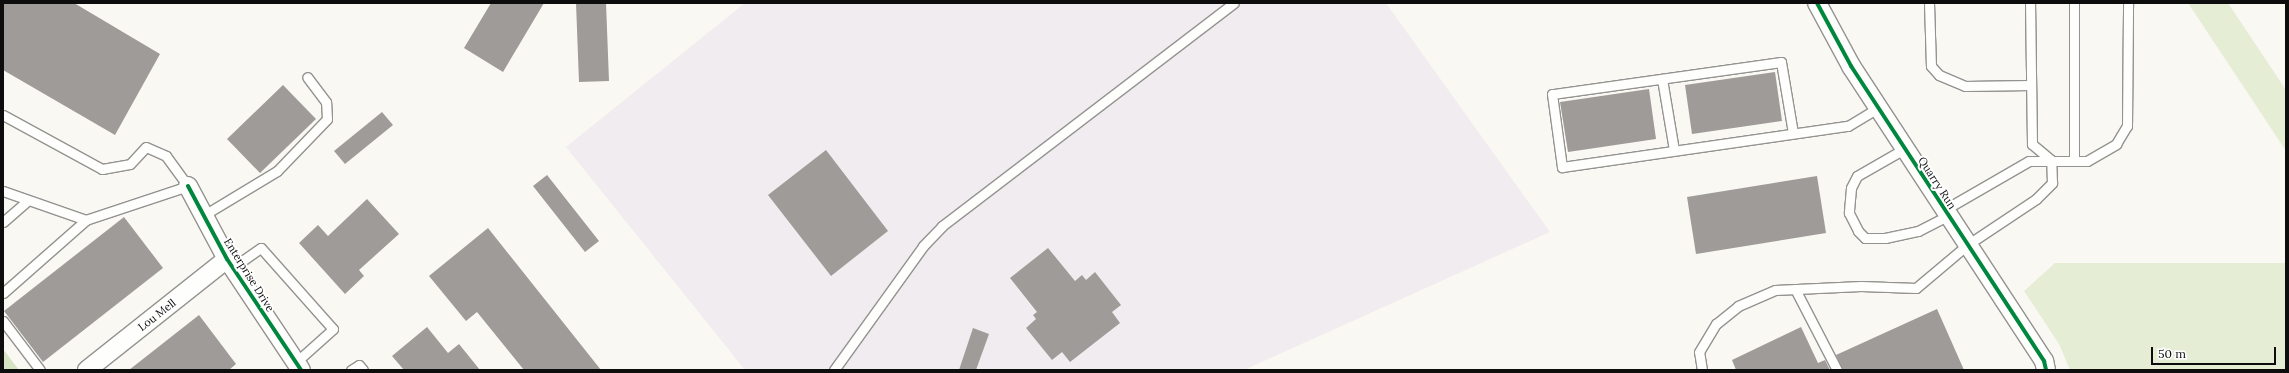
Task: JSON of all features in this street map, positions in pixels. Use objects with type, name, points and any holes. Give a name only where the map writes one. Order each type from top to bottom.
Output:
[{"type":"street","name":"Quarry Run","points":[[1817,3],[1878,108],[2044,361],[2046,370]]},
{"type":"street","name":"Enterprise Drive","points":[[188,186],[230,263],[298,366]]},
{"type":"street","name":"Lou Mell","points":[[87,370],[230,263]]},
{"type":"lane","points":[[834,370],[923,246],[942,226],[1234,3]]},
{"type":"lane","points":[[1929,3],[1931,66],[1939,75],[1965,86],[2031,85]]},
{"type":"lane","points":[[1702,370],[1699,352],[1716,324],[1738,306],[1775,290],[1916,288],[1967,245],[2036,199],[2052,184],[2051,160],[2032,144],[2030,3]]},
{"type":"lane","points":[[2074,3],[2074,160]]},
{"type":"lane","points":[[1904,149],[1857,176],[1854,182],[1848,206],[1858,231],[1866,238],[1885,238],[1918,231],[2030,161],[2087,160],[2116,144],[2126,126],[2128,3]]},
{"type":"lane","points":[[1793,133],[1781,62],[1552,94],[1562,167],[1848,126],[1878,108]]},
{"type":"lane","points":[[204,215],[278,171],[327,119],[326,102],[307,77]]},
{"type":"lane","points":[[1662,79],[1674,150]]},
{"type":"lane","points":[[3,115],[102,170],[130,164],[146,147],[166,156],[188,186],[86,220],[3,293]]},
{"type":"lane","points":[[3,191],[26,202],[86,220]]},
{"type":"lane","points":[[3,222],[26,202]]},
{"type":"lane","points":[[230,263],[261,248],[333,329],[298,366]]},
{"type":"lane","points":[[1795,289],[1837,370]]},
{"type":"lane","points":[[3,321],[40,370]]},
{"type":"lane","points":[[351,370],[359,365],[363,370]]},
{"type":"shaded area","points":[[745,3],[1386,3],[1550,232],[1244,370],[745,370],[566,147]]},
{"type":"green space","points":[[2188,3],[2228,3],[2286,90],[2286,151]]},
{"type":"green space","points":[[2055,263],[2286,263],[2286,370],[2070,370],[2059,344],[2024,291]]},
{"type":"green space","points":[[3,349],[19,370],[3,370]]},
{"type":"building","points":[[3,3],[74,3],[160,54],[115,135],[3,70]]},
{"type":"building","points":[[491,3],[544,3],[503,72],[464,48]]},
{"type":"building","points":[[576,3],[606,3],[609,81],[579,82]]},
{"type":"building","points":[[1775,72],[1782,121],[1692,134],[1685,85]]},
{"type":"building","points":[[283,85],[316,119],[260,173],[227,139]]},
{"type":"building","points":[[1649,89],[1656,139],[1568,152],[1560,102]]},
{"type":"building","points":[[382,112],[393,125],[345,164],[334,151]]},
{"type":"building","points":[[826,150],[888,231],[831,276],[768,195]]},
{"type":"building","points":[[547,175],[599,241],[585,252],[533,186]]},
{"type":"building","points":[[1817,176],[1826,233],[1696,254],[1687,197]]},
{"type":"building","points":[[367,199],[399,234],[359,270],[364,276],[345,294],[299,243],[318,225],[328,236]]},
{"type":"building","points":[[124,217],[163,268],[43,362],[4,311]]},
{"type":"building","points":[[488,228],[601,370],[524,370],[477,312],[466,321],[429,276]]},
{"type":"building","points":[[1048,248],[1075,281],[1082,275],[1086,280],[1095,272],[1121,305],[1112,312],[1120,323],[1070,362],[1062,352],[1052,360],[1026,328],[1036,319],[1033,315],[1037,312],[1010,278]]},
{"type":"building","points":[[1937,309],[1964,370],[1843,370],[1836,355]]},
{"type":"building","points":[[199,315],[236,364],[229,370],[129,370]]},
{"type":"building","points":[[427,327],[448,353],[459,344],[480,370],[404,370],[392,356]]},
{"type":"building","points":[[1801,327],[1818,363],[1825,360],[1830,370],[1736,370],[1732,360]]},
{"type":"building","points":[[973,328],[989,334],[976,370],[959,370]]},
{"type":"cycle path","points":[[1817,3],[1851,66],[2044,361],[2046,370]]},
{"type":"cycle path","points":[[188,186],[227,259],[301,370]]}]
